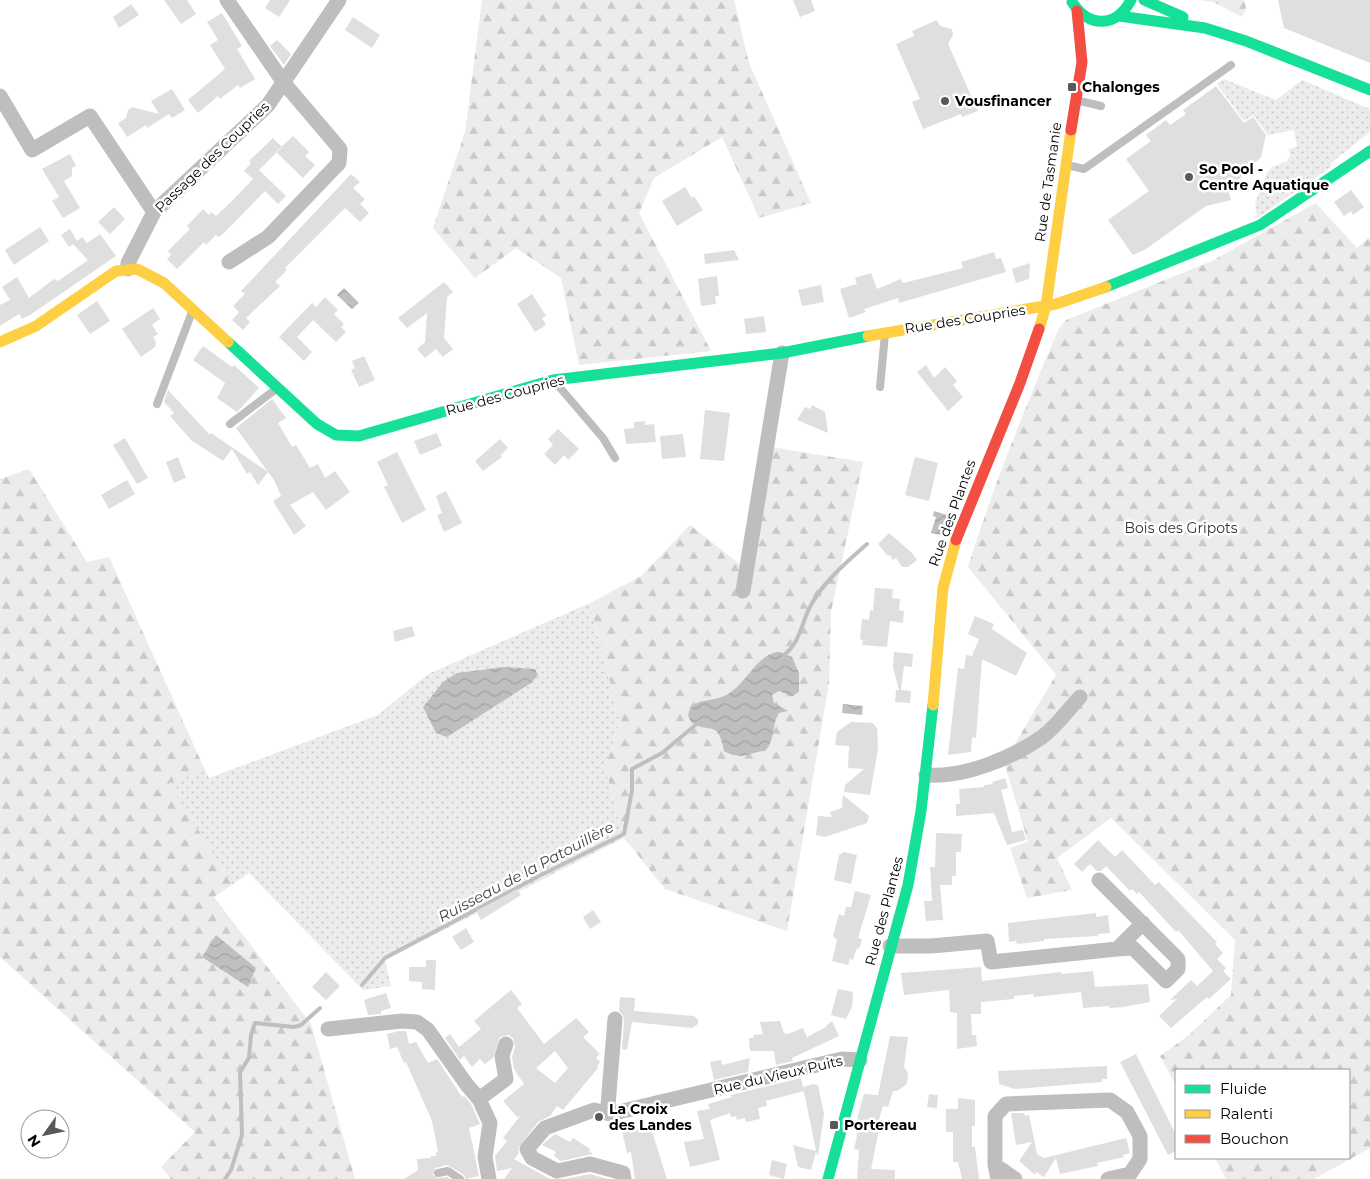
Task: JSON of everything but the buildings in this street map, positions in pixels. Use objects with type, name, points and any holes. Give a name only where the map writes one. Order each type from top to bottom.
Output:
[{"type":"street","points":[[227,0],[284,83],[340,149],[339,163],[268,236],[229,262]]},
{"type":"street","name":"Passage des Coupries","points":[[128,269],[128,263],[154,212],[268,104],[339,0]]},
{"type":"street","points":[[1071,0],[1077,11],[1091,20],[1108,21],[1119,16],[1131,0]]},
{"type":"street","points":[[1144,0],[1160,9],[1199,22],[1205,28]]},
{"type":"street","name":"Rue de Tasmanie","points":[[1046,306],[1082,62],[1077,11]]},
{"type":"street","points":[[1119,16],[1205,28],[1246,41],[1370,90]]},
{"type":"street","name":"Rue de Tasmanie","points":[[1082,62],[1095,38],[1108,21]]},
{"type":"street","points":[[0,96],[32,150],[90,116],[154,212]]},
{"type":"street","points":[[1046,306],[1120,282],[1260,225],[1370,151]]},
{"type":"street","points":[[0,342],[36,326],[116,271],[128,269]]},
{"type":"street","name":"Rue des Coupries","points":[[128,269],[137,269],[164,283],[326,431],[346,437],[359,436],[553,380],[782,353],[884,334],[906,328],[1046,306]]},
{"type":"street","name":"Rue des Plantes","points":[[828,1179],[910,876],[926,775],[943,588],[947,565],[982,473],[1039,334],[1046,306]]},
{"type":"street","points":[[743,591],[782,353]]},
{"type":"street","points":[[926,775],[939,776],[999,762],[1043,736],[1080,697]]},
{"type":"street","points":[[890,946],[931,946],[987,941],[991,962],[1133,948],[1166,981],[1178,969],[1178,959],[1099,880]]},
{"type":"street","points":[[1117,949],[1143,923]]},
{"type":"street","points":[[609,1110],[615,1019]]},
{"type":"street","points":[[328,1029],[402,1021],[417,1022],[428,1030],[479,1099],[490,1123],[485,1157],[489,1179]]},
{"type":"street","points":[[479,1099],[506,1079],[502,1056],[506,1044]]},
{"type":"street","name":"Rue du Vieux Puits","points":[[623,1176],[590,1164],[557,1171],[532,1158],[527,1149],[545,1128],[594,1110],[609,1110],[842,1059],[860,1060]]},
{"type":"street","points":[[1015,1179],[997,1172],[995,1116],[1006,1104],[1110,1100],[1127,1112],[1140,1136],[1140,1159],[1130,1174],[1108,1179]]},
{"type":"lane","points":[[1066,165],[1084,169],[1208,80],[1232,65]]},
{"type":"lane","points":[[1075,100],[1101,106]]},
{"type":"lane","points":[[157,404],[192,310]]},
{"type":"lane","points":[[880,387],[884,334]]},
{"type":"lane","points":[[553,380],[602,438],[616,458]]},
{"type":"lane","points":[[230,424],[278,388]]},
{"type":"lane","points":[[438,1173],[448,1171],[460,1179]]},
{"type":"green space","points":[[482,0],[734,0],[749,63],[811,203],[759,218],[722,137],[654,178],[639,213],[711,351],[579,365],[561,278],[516,248],[475,278],[433,228],[465,132]]},
{"type":"green space","points":[[1199,0],[1244,0],[1246,8],[1242,17],[1213,2]]},
{"type":"green space","points":[[1224,79],[1276,100],[1302,80],[1370,109],[1370,132],[1331,163],[1331,167],[1257,218],[1255,203],[1267,173],[1272,167],[1287,161],[1290,156],[1289,149],[1297,147],[1294,130],[1268,135],[1253,115],[1244,121],[1217,84]]},
{"type":"green space","name":"Bois des Gripots","points":[[1316,203],[1357,248],[1370,237],[1370,1148],[1314,1179],[1226,1179],[1216,1159],[1350,1159],[1350,1069],[1175,1069],[1175,1084],[1160,1056],[1189,1035],[1231,995],[1235,940],[1111,818],[1057,858],[1072,890],[1027,898],[1010,848],[1028,842],[1004,762],[1056,675],[968,567],[999,477],[1058,330],[1066,320],[1212,261]]},
{"type":"green space","points":[[765,446],[863,462],[831,612],[829,683],[787,931],[665,889],[624,838],[605,767],[620,722],[590,603],[641,576],[690,525],[741,565]]},
{"type":"green space","points":[[29,469],[87,562],[109,557],[205,770],[169,783],[232,885],[214,897],[311,1024],[355,1179],[171,1179],[161,1167],[195,1132],[0,957],[0,479]]},
{"type":"green space","points":[[590,603],[620,722],[605,767],[624,838],[385,960],[391,986],[363,990],[249,873],[232,885],[168,783],[205,770],[209,778],[378,715],[428,674]]},
{"type":"water","points":[[344,288],[359,303],[352,309],[337,295]]},
{"type":"water","points":[[934,511],[947,515],[941,535],[931,533],[936,517],[933,516]]},
{"type":"water","points":[[780,652],[792,657],[799,673],[799,692],[792,696],[779,691],[772,695],[774,703],[788,711],[779,713],[771,742],[765,751],[744,756],[735,756],[724,751],[722,741],[716,731],[691,722],[688,715],[691,709],[699,702],[724,696],[731,692],[760,661],[773,653]]},
{"type":"water","points":[[505,667],[535,669],[538,675],[531,683],[447,737],[436,733],[423,707],[443,682],[457,673]]},
{"type":"water","points":[[843,704],[863,706],[862,715],[842,713]]},
{"type":"water","points":[[216,935],[256,968],[248,987],[202,957]]},
{"type":"waterway","name":"Ruisseau de la Patouillère","points":[[783,656],[794,645],[816,596],[836,572],[867,544]]},
{"type":"waterway","name":"Ruisseau de la Patouillère","points":[[362,985],[385,958],[539,876],[624,834],[632,790],[632,769],[662,753],[699,722]]},
{"type":"waterway","name":"Ruisseau de la Patouillère","points":[[225,1179],[231,1170],[242,1135],[240,1072],[249,1058],[251,1035],[255,1023],[294,1027],[301,1025],[320,1008]]},
{"type":"traffic: fast","points":[[1072,2],[1086,17],[1102,21],[1118,16],[1131,0]]},
{"type":"traffic: fast","points":[[1144,0],[1183,17]]},
{"type":"traffic: fast","points":[[1119,16],[1205,28],[1246,41],[1370,90]]},
{"type":"traffic: fast","points":[[1106,287],[1260,225],[1370,151]]},
{"type":"traffic: fast","points":[[228,342],[317,424],[336,435],[359,436],[553,380],[782,353],[868,336]]},
{"type":"traffic: fast","points":[[828,1179],[908,885],[921,811],[933,705]]},
{"type":"traffic: slow","points":[[1039,329],[1046,306],[1071,130]]},
{"type":"traffic: slow","points":[[0,342],[36,326],[116,271],[137,269],[164,283],[228,342]]},
{"type":"traffic: slow","points":[[868,336],[1056,304],[1106,287]]},
{"type":"traffic: slow","points":[[933,705],[943,588],[956,540]]},
{"type":"traffic: jam","points":[[1071,130],[1082,62],[1077,11]]},
{"type":"traffic: jam","points":[[956,540],[1020,383],[1039,329]]},
{"type":"place","name":"Chalonges","points":[[1072,87]]},
{"type":"place","name":"Vousfinancer","points":[[945,101]]},
{"type":"place","name":"So Pool - Centre Aquatique","points":[[1189,177]]},
{"type":"place","name":"La Croix des Landes","points":[[599,1117]]},
{"type":"place","name":"Portereau","points":[[834,1125]]}]
